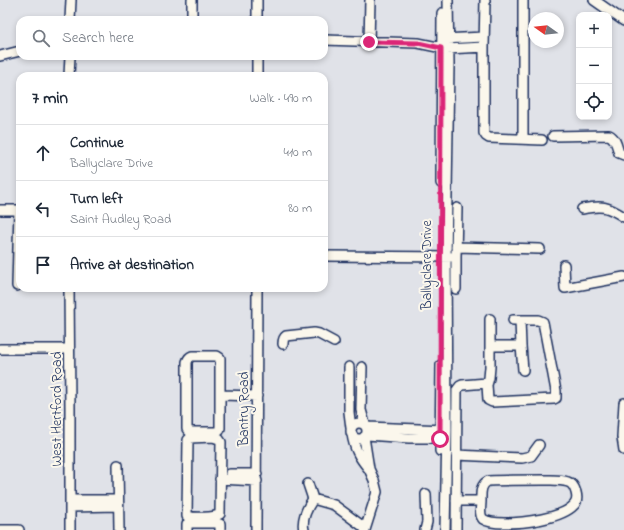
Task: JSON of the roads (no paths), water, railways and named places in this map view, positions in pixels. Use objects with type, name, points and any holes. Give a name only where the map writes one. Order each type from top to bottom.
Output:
[{"type":"street","points":[[70,16],[71,0]]},
{"type":"street","points":[[192,0],[192,16]]},
{"type":"street","points":[[257,0],[257,16]]},
{"type":"street","points":[[369,42],[370,0]]},
{"type":"street","name":"Ballyclare Drive","points":[[442,0],[445,44]]},
{"type":"street","name":"Ballyclare Drive","points":[[445,530],[443,257],[445,44],[448,0]]},
{"type":"street","points":[[486,0],[484,37],[484,133],[486,136],[493,138],[542,140]]},
{"type":"street","points":[[523,0],[523,140]]},
{"type":"street","points":[[594,0],[624,21]]},
{"type":"street","points":[[445,44],[484,37]]},
{"type":"street","points":[[328,40],[445,44],[484,47]]},
{"type":"street","points":[[0,56],[16,52]]},
{"type":"street","points":[[69,72],[70,60]]},
{"type":"street","points":[[257,60],[257,72]]},
{"type":"street","points":[[553,136],[609,135],[614,138],[619,153],[624,155]]},
{"type":"street","points":[[582,209],[596,206],[605,207],[614,210],[624,217]]},
{"type":"street","points":[[456,289],[458,208]]},
{"type":"street","points":[[0,210],[16,210]]},
{"type":"street","points":[[328,256],[443,257],[456,252],[540,249]]},
{"type":"street","points":[[564,265],[565,288],[624,277]]},
{"type":"street","name":"West Hertford Road","points":[[69,292],[70,530]]},
{"type":"street","name":"Bantry Road","points":[[256,530],[257,292]]},
{"type":"street","points":[[490,319],[490,373],[487,399],[491,402],[551,400],[556,398],[543,322],[538,320],[516,320],[521,346],[523,370]]},
{"type":"street","points":[[283,344],[283,339],[286,336],[308,333],[319,334],[334,342]]},
{"type":"street","points":[[490,346],[521,346]]},
{"type":"street","points":[[0,349],[69,349]]},
{"type":"street","points":[[215,356],[220,358],[221,393],[219,432],[192,432],[188,430],[187,362],[190,357],[215,356]]},
{"type":"street","points":[[313,499],[334,505],[365,529],[377,492],[369,469],[360,458],[354,445],[349,412],[350,367]]},
{"type":"street","points":[[362,368],[361,410],[366,431],[369,469]]},
{"type":"street","points":[[456,530],[457,388],[462,385],[488,383]]},
{"type":"street","points":[[221,393],[257,393]]},
{"type":"street","points":[[624,403],[622,437],[624,450]]},
{"type":"street","points":[[366,431],[358,439],[355,438],[351,431],[352,426],[360,422],[366,431],[409,438],[457,433]]},
{"type":"street","name":"Ballyclare Drive","points":[[440,530],[444,434]]},
{"type":"street","points":[[214,437],[220,440],[220,476],[220,514],[216,516],[187,516],[189,439],[214,437]]},
{"type":"street","points":[[456,455],[522,458],[531,456],[539,445]]},
{"type":"street","points":[[118,466],[118,530]]},
{"type":"street","points":[[220,476],[257,478]]},
{"type":"street","points":[[488,481],[566,481],[575,489],[577,499],[574,506],[556,516],[528,522],[513,523],[493,522],[483,519],[481,516],[481,501],[482,486],[488,481]]},
{"type":"street","points":[[304,530],[303,526],[305,513],[313,499],[308,484]]},
{"type":"street","points":[[425,530],[427,522],[426,494]]},
{"type":"street","points":[[456,501],[481,501]]},
{"type":"street","points":[[70,504],[118,503]]},
{"type":"street","points":[[187,530],[188,524],[190,523],[217,523],[220,524],[220,530]]},
{"type":"street","points":[[0,530],[19,530]]}]
